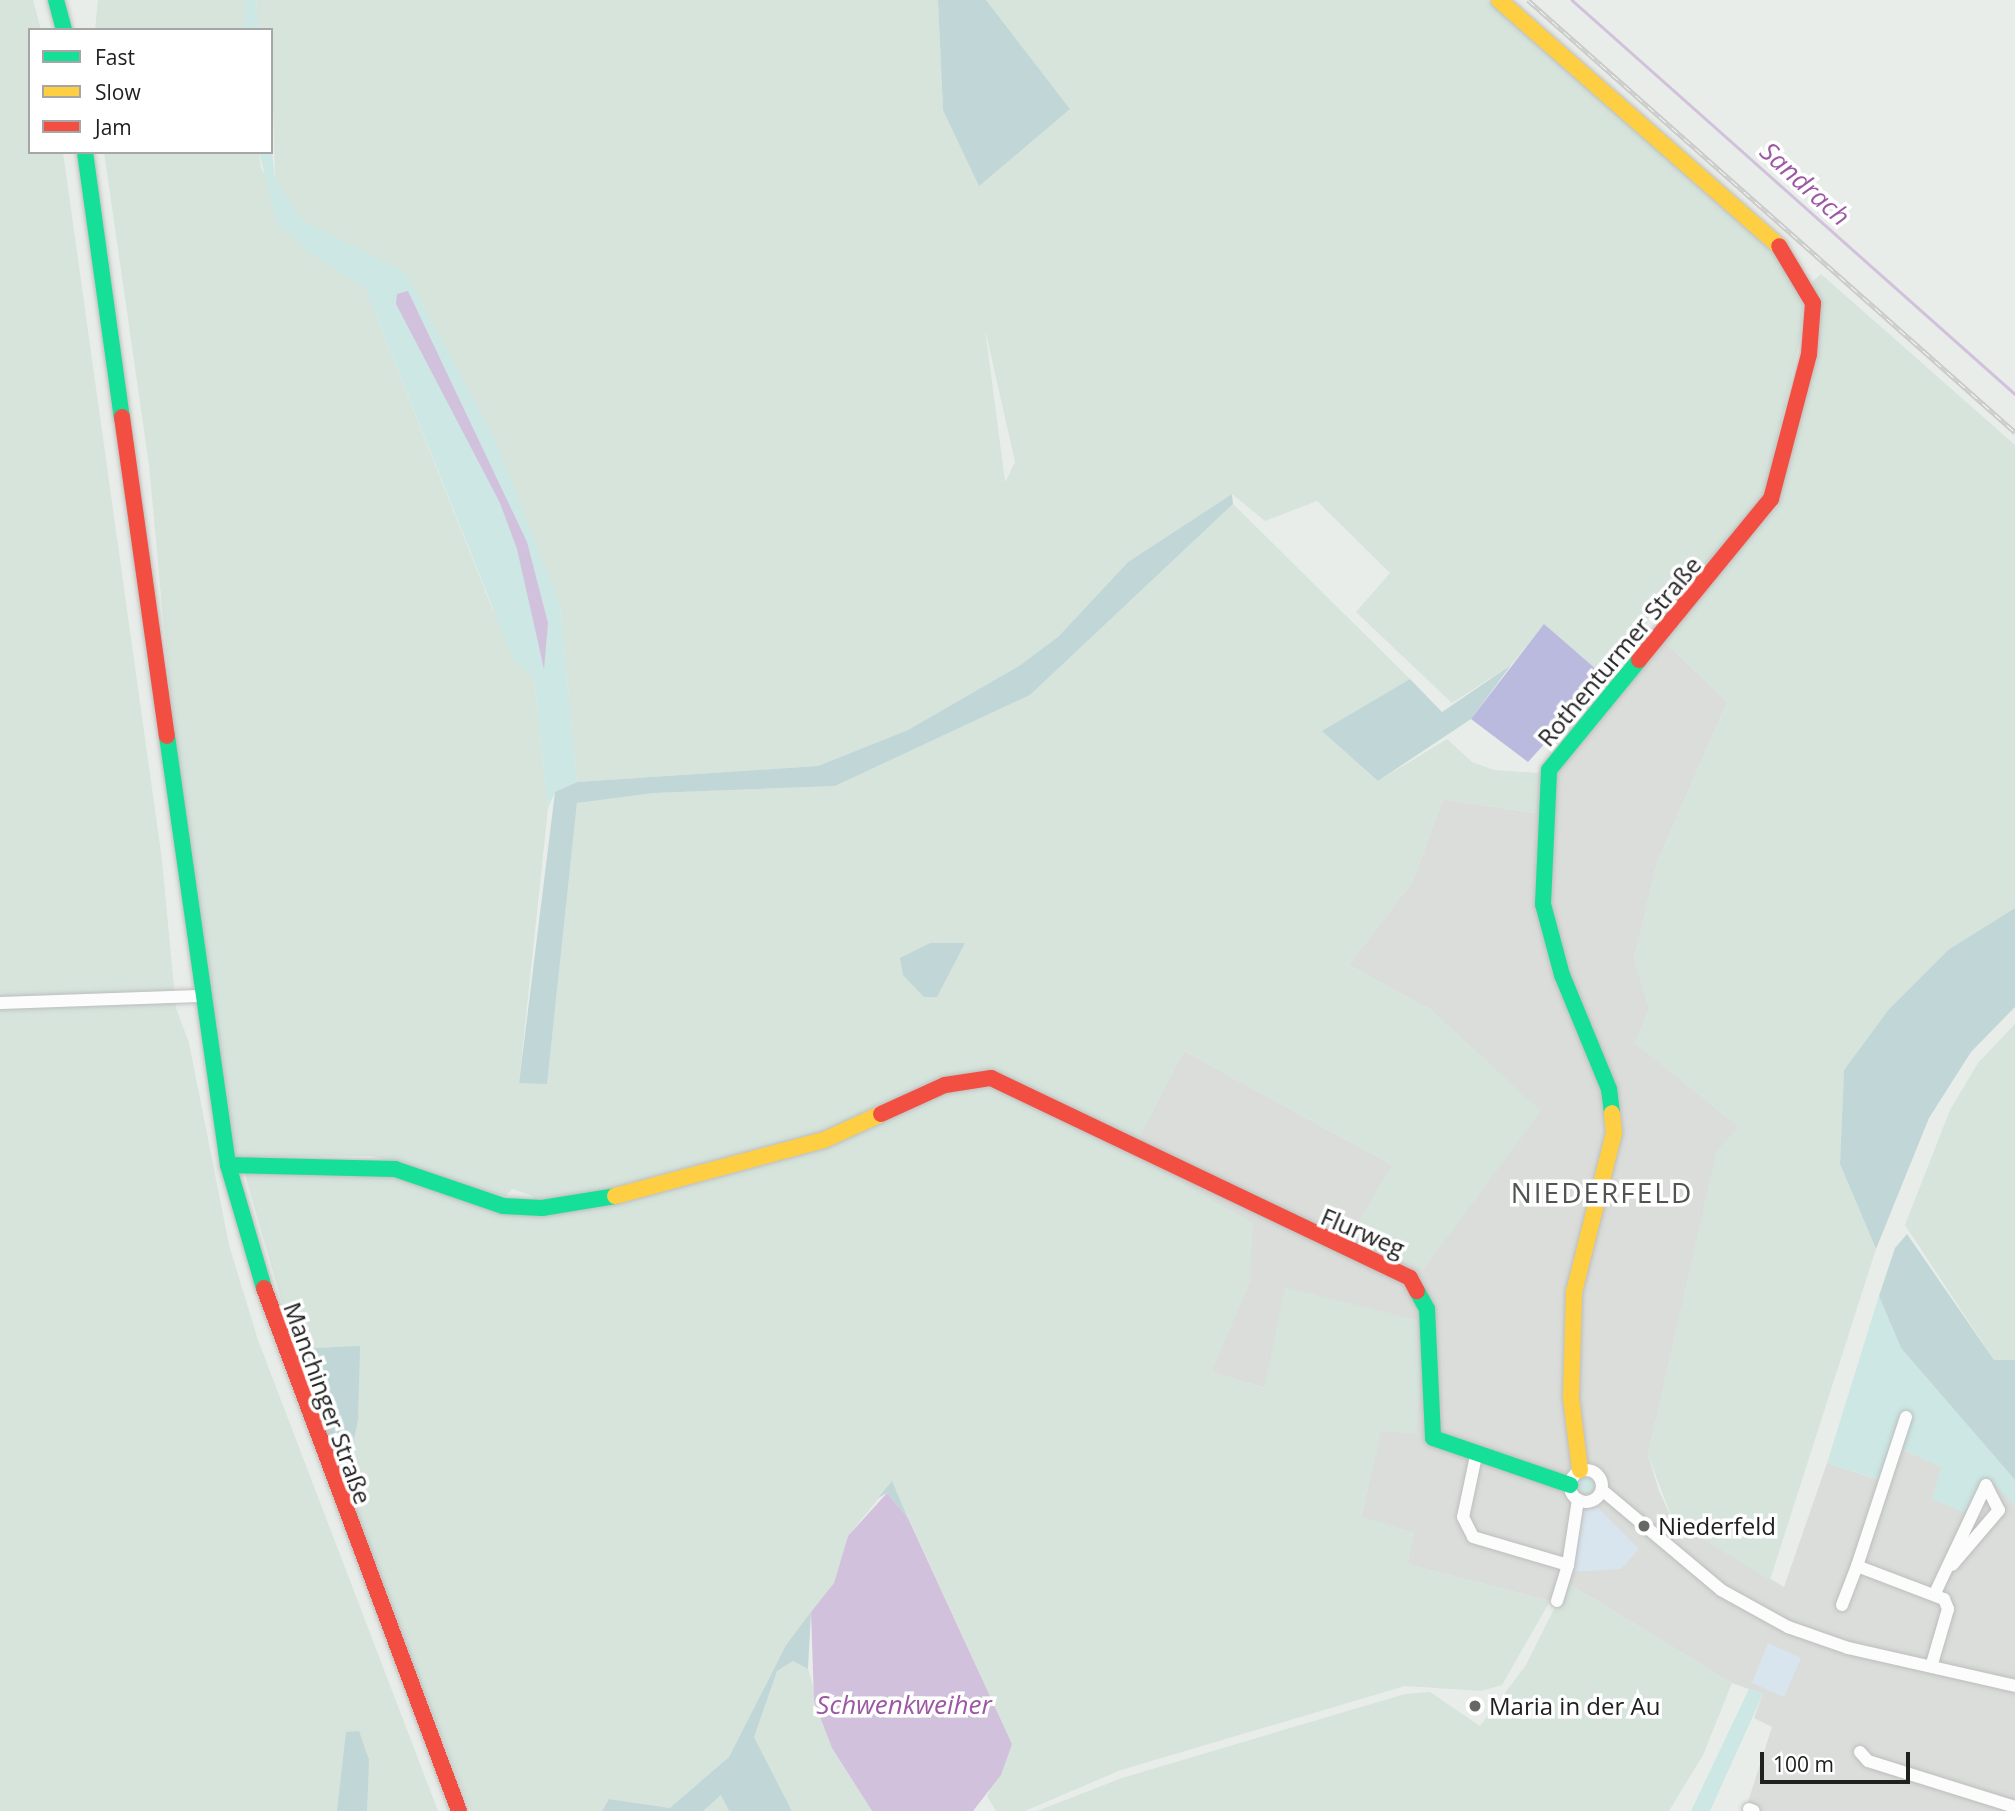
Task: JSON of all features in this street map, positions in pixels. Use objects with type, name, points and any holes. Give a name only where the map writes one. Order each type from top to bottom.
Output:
[{"type":"street","points":[[56,0],[63,28]]},
{"type":"street","name":"Rothenturmer Straße","points":[[1499,0],[1785,252],[1813,303],[1809,354],[1771,499],[1549,770],[1543,904],[1562,975],[1609,1089],[1614,1133],[1574,1292],[1572,1420],[1580,1470]]},
{"type":"street","name":"Manchinger Straße","points":[[85,154],[200,996],[228,1165],[277,1335],[459,1811]]},
{"type":"street","points":[[0,1003],[200,996]]},
{"type":"street","name":"Flurweg","points":[[228,1165],[395,1169],[503,1206],[541,1208],[614,1196],[824,1140],[945,1085],[991,1078],[1409,1278],[1427,1310],[1429,1429],[1441,1445],[1570,1485]]},
{"type":"street","points":[[1842,1605],[1906,1418]]},
{"type":"street","points":[[1475,1456],[1463,1517],[1467,1533],[1568,1565]]},
{"type":"street","points":[[1557,1601],[1568,1565],[1578,1500],[1570,1485],[1580,1470],[1597,1474],[1602,1490],[1693,1568],[1751,1608],[1821,1640],[2015,1686]]},
{"type":"street","points":[[1936,1591],[1952,1565],[1998,1510],[1986,1485],[1958,1539],[1952,1565]]},
{"type":"street","points":[[1578,1500],[1590,1502],[1602,1490]]},
{"type":"street","points":[[1857,1566],[1936,1591],[1948,1609],[1931,1667]]},
{"type":"street","points":[[1860,1752],[1868,1761],[2015,1807]]},
{"type":"shaded area","points":[[0,0],[33,0],[40,28],[28,28],[28,154],[63,154],[162,860],[176,1008],[189,1043],[229,1245],[258,1340],[438,1811],[0,1811]]},
{"type":"shaded area","points":[[98,0],[244,0],[244,28],[95,28]]},
{"type":"shaded area","points":[[244,0],[256,0],[259,28],[244,28]]},
{"type":"shaded area","points":[[256,0],[938,0],[943,110],[1070,109],[986,0],[1487,0],[1778,256],[1796,278],[1803,307],[1800,339],[1765,495],[1677,598],[1658,602],[1638,641],[1605,677],[1544,625],[1511,665],[1452,703],[1356,612],[1390,573],[1317,501],[1265,521],[1232,494],[1128,562],[1058,637],[1019,666],[908,730],[818,766],[577,782],[560,604],[406,273],[301,219],[275,179],[273,28],[259,28]],"holes":[[[985,329],[1015,462],[1005,481]]]},
{"type":"shaded area","points":[[938,0],[986,0],[1070,109],[979,186],[943,110]]},
{"type":"shaded area","points":[[104,154],[259,154],[261,168],[310,253],[365,288],[492,608],[534,678],[548,808],[519,1083],[547,1083],[577,803],[654,793],[835,786],[1030,695],[1233,504],[1410,679],[1323,731],[1378,781],[1447,739],[1472,762],[1494,770],[1538,773],[1536,813],[1443,799],[1413,881],[1349,965],[1433,1011],[1541,1111],[1423,1270],[1349,1237],[1392,1165],[1184,1051],[1130,1154],[1253,1223],[1250,1281],[1212,1372],[1264,1388],[1285,1287],[1422,1321],[1417,1434],[1381,1431],[1361,1516],[1414,1533],[1407,1564],[1550,1601],[1502,1685],[1481,1691],[1405,1686],[1121,1770],[1025,1811],[996,1811],[987,1796],[1012,1744],[892,1482],[848,1536],[834,1583],[786,1645],[729,1757],[690,1793],[670,1808],[609,1799],[602,1811],[471,1811],[360,1531],[348,1470],[358,1420],[359,1347],[314,1348],[299,1362],[244,1171],[396,1176],[536,1213],[533,1196],[512,1189],[506,1196],[495,1194],[372,1156],[235,1157],[176,760],[149,465]]},
{"type":"shaded area","points":[[260,154],[272,154],[275,179],[301,219],[406,273],[495,439],[560,604],[577,782],[555,792],[548,808],[534,678],[514,661],[365,288],[310,253],[277,223]]},
{"type":"shaded area","points":[[1821,274],[2015,445],[2015,908],[1948,950],[1889,1009],[1844,1070],[1840,1164],[1876,1249],[1770,1580],[1673,1521],[1648,1455],[1717,1150],[1739,1127],[1635,1043],[1649,1009],[1634,958],[1658,860],[1727,702],[1660,637],[1777,507],[1819,313],[1812,282]]},
{"type":"shaded area","points":[[1232,494],[1233,504],[1030,695],[835,786],[654,793],[577,803],[547,1084],[519,1083],[555,792],[577,782],[818,766],[908,730],[1019,666],[1058,637],[1128,562]]},
{"type":"shaded area","points":[[1544,624],[1605,677],[1528,762],[1471,719]]},
{"type":"shaded area","points":[[1660,637],[1727,702],[1658,860],[1634,958],[1649,1009],[1635,1043],[1739,1127],[1717,1151],[1648,1455],[1659,1491],[1673,1521],[1784,1587],[1827,1463],[1879,1480],[1892,1445],[1942,1467],[1988,1477],[2015,1506],[2015,1811],[1745,1811],[1772,1727],[1754,1718],[1763,1694],[1732,1683],[1559,1578],[1550,1601],[1407,1564],[1414,1533],[1361,1517],[1381,1430],[1417,1433],[1211,1372],[1250,1281],[1130,1154],[1184,1051],[1392,1165],[1423,1270],[1433,1011],[1349,965],[1413,881],[1443,799],[1535,813],[1538,773]]},
{"type":"shaded area","points":[[1511,665],[1471,719],[1378,781],[1322,731],[1410,679],[1442,712]]},
{"type":"shaded area","points":[[2015,908],[2015,1007],[1971,1052],[1929,1118],[1876,1249],[1840,1164],[1844,1070],[1889,1009],[1948,950]]},
{"type":"shaded area","points":[[930,943],[965,943],[937,997],[924,997],[903,975],[900,958]]},
{"type":"shaded area","points":[[2015,1024],[2015,1360],[1994,1360],[1905,1225],[1950,1110],[1978,1063]]},
{"type":"shaded area","points":[[1907,1234],[1994,1360],[2015,1360],[2015,1480],[1901,1348],[1879,1296],[1895,1248]]},
{"type":"shaded area","points":[[1879,1296],[1901,1348],[2015,1480],[2015,1506],[1988,1478],[1967,1514],[1932,1499],[1941,1467],[1893,1445],[1880,1480],[1827,1463]]},
{"type":"shaded area","points":[[360,1346],[358,1420],[348,1470],[337,1463],[299,1362],[314,1348]]},
{"type":"shaded area","points":[[1583,1476],[1589,1476],[1594,1484],[1592,1490],[1583,1492],[1578,1487],[1578,1481]]},
{"type":"shaded area","points":[[892,1481],[908,1518],[887,1493],[878,1498]]},
{"type":"shaded area","points":[[1597,1507],[1639,1549],[1621,1569],[1571,1572],[1583,1511]]},
{"type":"shaded area","points":[[1567,1583],[1732,1683],[1703,1755],[1669,1811],[1037,1811],[1122,1778],[1405,1694],[1430,1692],[1480,1726],[1526,1665]]},
{"type":"shaded area","points":[[811,1612],[808,1669],[793,1661],[777,1671],[754,1737],[792,1811],[729,1811],[721,1795],[703,1811],[602,1811],[609,1799],[670,1808],[729,1757],[786,1645]]},
{"type":"shaded area","points":[[1768,1643],[1801,1658],[1784,1697],[1752,1683]]},
{"type":"shaded area","points":[[793,1661],[808,1669],[832,1748],[872,1811],[792,1811],[754,1737],[764,1697],[777,1671]]},
{"type":"shaded area","points":[[1749,1689],[1763,1694],[1710,1811],[1691,1811]]},
{"type":"shaded area","points":[[359,1731],[369,1760],[367,1811],[337,1811],[346,1732]]},
{"type":"shaded area","points":[[722,1795],[729,1811],[703,1811],[714,1800]]},
{"type":"water","points":[[408,291],[527,542],[548,623],[544,669],[517,549],[500,503],[396,304],[397,294]]},
{"type":"water","name":"Schwenkweiher","points":[[887,1493],[908,1518],[1012,1744],[1001,1775],[973,1811],[872,1811],[832,1748],[814,1701],[811,1612],[834,1583],[848,1536]]},
{"type":"waterway","name":"Sandrach","points":[[1572,0],[2015,394]]},
{"type":"railway","points":[[1528,0],[2015,432]]},
{"type":"traffic: fast","points":[[56,0],[63,28]]},
{"type":"traffic: fast","points":[[85,154],[122,417]]},
{"type":"traffic: fast","points":[[1612,1113],[1609,1089],[1562,975],[1543,904],[1549,770],[1639,660]]},
{"type":"traffic: fast","points":[[167,736],[228,1165],[264,1288]]},
{"type":"traffic: fast","points":[[228,1165],[395,1169],[503,1206],[542,1208],[615,1196]]},
{"type":"traffic: fast","points":[[1417,1291],[1427,1309],[1433,1438],[1570,1485]]},
{"type":"traffic: slow","points":[[1499,0],[1779,246]]},
{"type":"traffic: slow","points":[[1580,1470],[1571,1398],[1574,1292],[1614,1133],[1612,1113]]},
{"type":"traffic: slow","points":[[615,1196],[824,1140],[881,1114]]},
{"type":"traffic: jam","points":[[1639,660],[1771,499],[1809,354],[1813,303],[1779,246]]},
{"type":"traffic: jam","points":[[122,417],[167,736]]},
{"type":"traffic: jam","points":[[881,1114],[945,1085],[991,1078],[1410,1278],[1417,1291]]},
{"type":"traffic: jam","points":[[264,1288],[459,1811]]},
{"type":"place","name":"Niederfeld","points":[[1644,1526]]},
{"type":"place","name":"Maria in der Au","points":[[1475,1706]]},
{"type":"district","name":"NIEDERFELD","points":[[1602,1192]]}]
